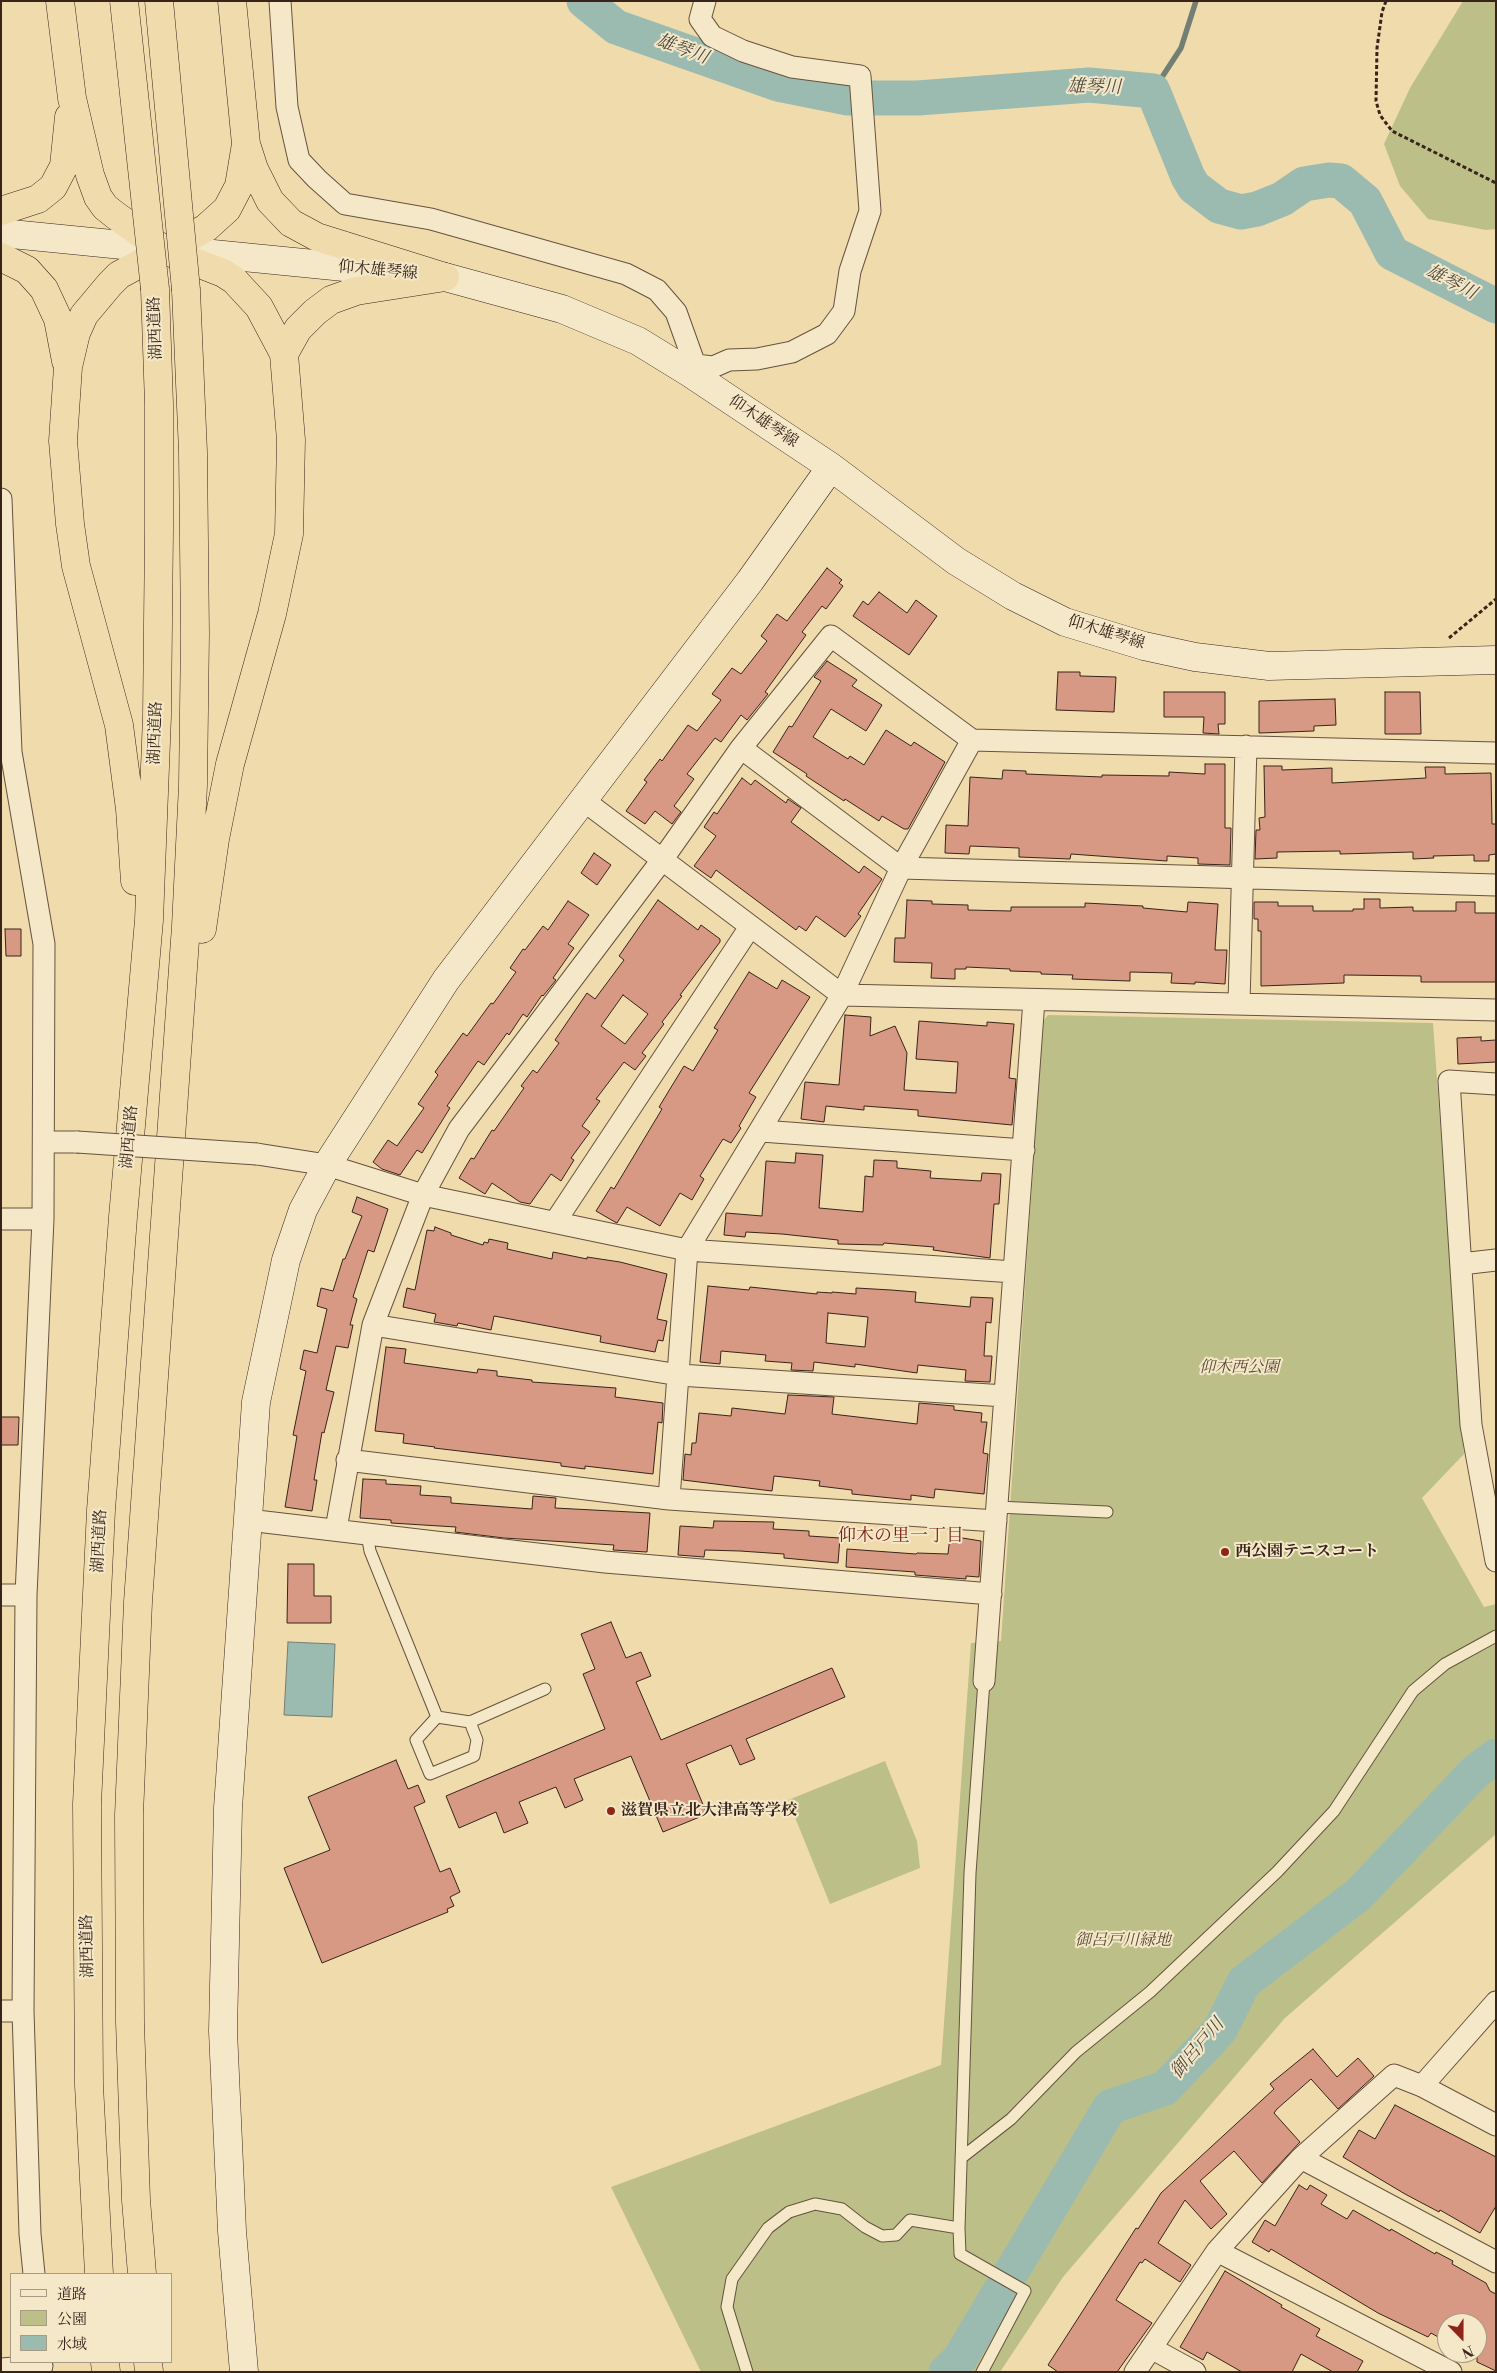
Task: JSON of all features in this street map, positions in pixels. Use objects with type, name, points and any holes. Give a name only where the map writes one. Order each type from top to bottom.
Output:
[{"type":"highway","name":"湖西道路","points":[[99,2273],[89,2085],[87,1804],[101,1510],[122,1217],[149,920],[157,716],[159,404],[155,289],[124,1]]},
{"type":"highway","name":"湖西道路","points":[[142,2273],[136,2200],[130,2022],[129,1814],[138,1602],[186,926],[193,785],[195,634],[194,452],[186,290],[160,1]]},
{"type":"highway","points":[[61,8],[72,98],[90,175],[98,197],[114,215],[164,250],[223,274],[243,289],[266,316],[284,354],[291,440],[289,534],[272,614],[230,764],[215,839],[166,1216]]},
{"type":"highway","points":[[234,14],[246,144],[254,169],[270,201],[284,218],[298,229],[317,237],[445,277]]},
{"type":"highway","points":[[1,211],[38,199],[53,187],[64,166],[72,98]]},
{"type":"highway","points":[[122,1217],[135,872],[130,809],[119,725],[88,612],[72,543],[62,441],[68,367],[76,333],[84,315],[98,296],[119,275],[206,228],[227,209],[240,186],[246,144]]},
{"type":"highway","points":[[1,257],[27,270],[44,289],[58,319],[68,367]]},
{"type":"highway","points":[[284,354],[298,329],[309,317],[322,306],[340,296],[369,288],[445,277]]},
{"type":"street","points":[[281,9],[287,107],[299,160],[345,204],[432,219],[626,274],[657,290],[676,312],[692,369],[713,368],[729,360],[757,359],[792,352],[826,334],[844,311],[850,271],[870,211],[860,76],[792,67],[743,51],[712,36],[700,20],[704,1]]},
{"type":"street","name":"仰木雄琴線","points":[[1,233],[445,277],[562,309],[638,341],[692,369],[831,467],[956,561],[1013,596],[1065,622],[1144,646],[1195,657],[1268,666],[1496,660]]},
{"type":"street","points":[[244,2372],[232,2231],[223,2031],[228,1808],[256,1402],[286,1260],[304,1210],[327,1165],[446,980],[750,581],[831,467]]},
{"type":"street","points":[[1,500],[11,752],[11,810],[44,944],[43,1219],[26,1595],[23,2012],[30,2234],[34,2273]]},
{"type":"street","points":[[336,1529],[373,1325],[423,1195],[459,1129],[662,860],[741,748],[831,636],[972,740],[1496,752]]},
{"type":"street","points":[[669,1499],[687,1250],[761,1131],[842,994],[901,868],[972,740]]},
{"type":"street","points":[[1239,1003],[1246,746]]},
{"type":"street","points":[[741,748],[901,868],[1496,885]]},
{"type":"street","points":[[583,800],[750,927],[842,994],[1496,1010]]},
{"type":"street","points":[[554,1222],[750,927]]},
{"type":"street","points":[[984,1681],[1034,1000]]},
{"type":"street","points":[[1496,1084],[1449,1081],[1471,1425],[1496,1561]]},
{"type":"street","points":[[761,1131],[1024,1150]]},
{"type":"street","points":[[44,1142],[77,1142],[257,1154],[327,1165],[423,1195],[687,1250],[1014,1272]]},
{"type":"street","points":[[1,1219],[43,1219]]},
{"type":"street","points":[[1461,1264],[1496,1260]]},
{"type":"street","points":[[373,1325],[679,1375],[1005,1396]]},
{"type":"street","points":[[347,1460],[669,1499],[996,1514]]},
{"type":"street","points":[[248,1520],[605,1562],[991,1594]]},
{"type":"street","points":[[1,1595],[26,1595]]},
{"type":"street","points":[[1422,2086],[1496,2002]]},
{"type":"street","points":[[1,2011],[23,2012]]},
{"type":"street","points":[[1135,2372],[1217,2250],[1301,2158],[1394,2075],[1422,2086],[1496,2125]]},
{"type":"street","points":[[1301,2158],[1496,2262]]},
{"type":"street","points":[[1217,2250],[1451,2372]]},
{"type":"street","points":[[1152,2348],[1195,2372]]},
{"type":"street","points":[[1,2369],[42,2366]]},
{"type":"lane","points":[[996,1514],[1107,1512]]},
{"type":"lane","points":[[367,1534],[370,1551],[437,1717]]},
{"type":"lane","points":[[961,2158],[1010,2119],[1076,2052],[1150,1992],[1277,1872],[1334,1811],[1413,1691],[1445,1664],[1496,1636]]},
{"type":"lane","points":[[982,2372],[1025,2291],[960,2254],[959,2228],[970,1873],[984,1681]]},
{"type":"lane","points":[[437,1717],[470,1722],[544,1689]]},
{"type":"lane","points":[[437,1717],[416,1740],[430,1774],[474,1756],[477,1740],[470,1722]]},
{"type":"lane","points":[[747,2372],[727,2307],[732,2278],[768,2228],[789,2212],[815,2204],[842,2209],[865,2227],[882,2236],[896,2235],[910,2220],[959,2228]]},
{"type":"path","points":[[1386,1],[1377,48],[1376,100],[1380,115],[1392,131],[1496,183]]},
{"type":"path","points":[[1446,640],[1496,599]]},
{"type":"green space","points":[[1463,1],[1496,1],[1496,229],[1486,230],[1428,219],[1400,186],[1384,144],[1410,88]]},
{"type":"green space","points":[[1048,1015],[1433,1023],[1464,1454],[1422,1498],[1484,1607],[1496,1604],[1496,1834],[1285,2018],[1063,2277],[1000,2372],[701,2372],[611,2187],[941,2065],[971,1643],[1001,1641],[1043,1021]]},
{"type":"green space","points":[[885,1761],[917,1841],[920,1868],[830,1904],[788,1800]]},
{"type":"water","points":[[288,1642],[335,1644],[332,1717],[284,1715]]},
{"type":"building","points":[[827,568],[842,580],[839,583],[843,586],[826,609],[822,606],[802,632],[806,635],[765,692],[768,694],[747,720],[741,715],[721,742],[715,738],[687,774],[694,779],[674,806],[681,812],[672,824],[655,811],[645,824],[626,811],[647,782],[644,780],[660,759],[662,761],[688,725],[697,731],[721,700],[712,694],[732,668],[741,674],[767,641],[761,636],[777,614],[787,621]]},
{"type":"building","points":[[879,592],[907,613],[916,600],[937,616],[909,655],[853,616],[863,601],[868,605]]},
{"type":"building","points":[[827,661],[857,680],[852,686],[882,705],[866,731],[831,709],[813,737],[848,759],[850,756],[864,765],[886,730],[911,746],[914,742],[945,762],[908,829],[904,829],[882,816],[879,821],[845,799],[844,801],[773,752],[789,726],[792,727],[821,681],[814,677]]},
{"type":"building","points":[[1058,672],[1080,672],[1080,676],[1116,677],[1114,712],[1056,710]]},
{"type":"building","points":[[1164,692],[1225,692],[1225,724],[1218,724],[1219,734],[1203,733],[1204,717],[1164,717]]},
{"type":"building","points":[[1385,692],[1420,692],[1421,734],[1385,734]]},
{"type":"building","points":[[1335,699],[1336,725],[1314,726],[1314,731],[1259,733],[1259,701]]},
{"type":"building","points":[[1205,764],[1225,764],[1225,828],[1231,828],[1230,865],[1198,864],[1198,858],[1167,856],[1167,861],[1071,854],[1070,859],[1019,857],[1019,848],[970,846],[969,854],[945,853],[946,825],[968,826],[970,777],[1002,779],[1003,770],[1026,771],[1026,774],[1102,777],[1102,775],[1169,776],[1169,772],[1205,774]]},
{"type":"building","points":[[1264,766],[1282,766],[1282,770],[1332,768],[1332,783],[1426,778],[1425,767],[1445,767],[1445,774],[1491,773],[1492,824],[1496,824],[1496,854],[1489,855],[1489,861],[1474,861],[1474,855],[1433,856],[1434,858],[1413,859],[1413,852],[1340,854],[1340,851],[1277,852],[1277,858],[1255,859],[1256,830],[1260,830],[1259,818],[1265,817]]},
{"type":"building","points":[[742,778],[751,785],[755,780],[786,803],[788,799],[801,808],[791,822],[859,873],[864,866],[882,879],[858,914],[861,916],[845,937],[816,916],[806,931],[799,926],[796,930],[716,870],[711,878],[694,866],[716,836],[704,827],[714,812],[717,814]]},
{"type":"building","points":[[594,853],[611,865],[597,885],[581,873]]},
{"type":"building","points":[[1364,899],[1380,899],[1380,908],[1413,907],[1413,911],[1456,911],[1456,902],[1475,902],[1475,913],[1496,913],[1496,982],[1421,982],[1421,976],[1344,975],[1344,983],[1261,986],[1261,931],[1258,931],[1258,919],[1254,919],[1254,902],[1278,902],[1278,906],[1313,906],[1313,911],[1353,911],[1353,909],[1364,909]]},
{"type":"building","points":[[658,900],[698,930],[701,925],[720,939],[720,942],[662,1022],[664,1024],[642,1053],[646,1056],[635,1070],[624,1062],[596,1099],[600,1101],[582,1126],[590,1132],[571,1158],[574,1160],[561,1181],[551,1174],[530,1204],[520,1202],[492,1183],[485,1194],[459,1178],[471,1158],[474,1159],[492,1130],[494,1131],[524,1088],[521,1086],[533,1070],[537,1073],[559,1043],[555,1040],[587,993],[595,999],[624,960],[619,956]],"holes":[[[623,995],[648,1014],[625,1044],[601,1026]]]},
{"type":"building","points":[[907,900],[932,901],[932,904],[968,905],[968,910],[1011,911],[1011,907],[1085,907],[1085,903],[1143,906],[1143,908],[1187,912],[1188,902],[1218,904],[1215,950],[1227,950],[1225,984],[1171,983],[1172,973],[1130,972],[1130,981],[1072,979],[1073,975],[966,967],[966,969],[955,969],[955,979],[931,978],[932,963],[894,962],[895,938],[905,938]]},
{"type":"building","points":[[568,901],[589,915],[568,944],[574,948],[553,978],[556,980],[542,995],[527,1017],[523,1014],[509,1035],[507,1033],[484,1065],[478,1061],[447,1106],[450,1108],[422,1153],[417,1150],[400,1175],[382,1169],[373,1162],[388,1140],[397,1146],[424,1108],[418,1104],[438,1075],[435,1072],[463,1033],[467,1036],[516,972],[510,968],[523,949],[525,950],[543,926],[548,930]]},
{"type":"building","points":[[5,929],[21,929],[21,956],[6,956]]},
{"type":"building","points":[[749,972],[777,989],[782,980],[810,997],[749,1093],[756,1097],[739,1126],[741,1128],[731,1143],[723,1139],[700,1176],[704,1179],[692,1200],[680,1193],[660,1226],[627,1207],[617,1223],[596,1211],[611,1187],[614,1189],[662,1109],[659,1107],[684,1066],[693,1071],[718,1030],[714,1028]]},
{"type":"building","points":[[845,1015],[871,1017],[870,1036],[895,1026],[907,1053],[904,1090],[956,1093],[958,1062],[916,1059],[919,1021],[987,1026],[987,1022],[1014,1024],[1009,1078],[1016,1079],[1012,1125],[918,1116],[918,1110],[864,1106],[864,1110],[826,1106],[824,1122],[801,1119],[805,1082],[839,1085]]},
{"type":"building","points":[[1481,1037],[1481,1041],[1496,1040],[1496,1062],[1458,1064],[1457,1038]]},
{"type":"building","points":[[796,1153],[823,1155],[819,1208],[863,1212],[865,1176],[873,1177],[874,1160],[897,1161],[897,1168],[931,1171],[930,1178],[981,1181],[982,1173],[1001,1174],[999,1204],[994,1204],[990,1258],[933,1250],[934,1247],[884,1243],[883,1245],[838,1244],[838,1240],[782,1234],[746,1232],[745,1237],[724,1235],[726,1213],[762,1216],[766,1161],[795,1163]]},
{"type":"building","points":[[357,1197],[388,1209],[374,1252],[368,1250],[353,1297],[357,1299],[350,1325],[353,1325],[348,1348],[336,1346],[326,1390],[334,1392],[324,1433],[322,1432],[314,1480],[317,1480],[312,1511],[285,1507],[297,1436],[293,1435],[306,1371],[300,1369],[304,1350],[317,1353],[327,1309],[317,1306],[321,1288],[333,1291],[343,1259],[345,1259],[362,1216],[352,1212]]},
{"type":"building","points":[[435,1227],[451,1233],[451,1235],[483,1245],[484,1242],[488,1243],[489,1239],[508,1243],[507,1249],[552,1259],[553,1252],[587,1259],[587,1257],[620,1262],[667,1274],[657,1319],[667,1321],[663,1341],[658,1340],[655,1352],[600,1342],[601,1336],[494,1316],[491,1330],[458,1323],[457,1326],[434,1322],[436,1314],[403,1307],[407,1288],[415,1290],[427,1230],[434,1231]]},
{"type":"building","points":[[708,1286],[749,1290],[750,1287],[817,1294],[817,1292],[832,1292],[856,1294],[856,1288],[916,1292],[915,1302],[970,1307],[971,1297],[993,1298],[991,1323],[986,1322],[984,1356],[992,1356],[990,1382],[965,1381],[966,1370],[918,1365],[917,1373],[855,1364],[855,1367],[814,1362],[813,1371],[791,1370],[792,1363],[765,1361],[766,1355],[721,1351],[720,1364],[700,1362]],"holes":[[[828,1313],[868,1317],[865,1347],[826,1343]]]},
{"type":"building","points":[[386,1347],[406,1349],[404,1363],[477,1373],[478,1369],[497,1371],[497,1376],[532,1380],[532,1382],[616,1388],[615,1397],[663,1403],[662,1423],[658,1422],[653,1474],[585,1466],[585,1469],[561,1466],[561,1463],[434,1448],[403,1443],[404,1434],[375,1431]]},
{"type":"building","points":[[788,1395],[834,1397],[832,1414],[917,1424],[919,1403],[954,1406],[954,1410],[982,1413],[981,1422],[987,1422],[983,1453],[988,1454],[984,1494],[935,1489],[934,1498],[911,1495],[911,1500],[852,1494],[852,1490],[819,1486],[820,1481],[774,1476],[772,1491],[683,1480],[685,1454],[691,1455],[692,1443],[696,1443],[699,1413],[731,1416],[732,1408],[785,1414]]},
{"type":"building","points":[[1,1417],[19,1417],[18,1445],[1,1445]]},
{"type":"building","points":[[363,1479],[386,1480],[386,1484],[421,1486],[420,1495],[451,1497],[451,1503],[532,1509],[533,1496],[556,1498],[555,1508],[650,1513],[647,1552],[613,1550],[614,1545],[504,1538],[455,1532],[456,1527],[391,1523],[391,1520],[360,1518]]},
{"type":"building","points":[[714,1521],[774,1522],[773,1529],[809,1531],[809,1536],[840,1538],[838,1563],[784,1558],[784,1554],[740,1551],[705,1550],[704,1557],[678,1555],[680,1526],[713,1528]]},
{"type":"building","points":[[950,1536],[981,1541],[979,1577],[966,1576],[966,1579],[915,1575],[915,1572],[846,1567],[847,1549],[916,1554],[948,1554]]},
{"type":"building","points":[[288,1564],[314,1564],[314,1596],[331,1596],[331,1623],[287,1623]]},
{"type":"building","points":[[611,1622],[626,1658],[641,1652],[651,1676],[636,1682],[661,1740],[832,1668],[845,1697],[746,1739],[755,1759],[740,1765],[731,1745],[686,1764],[707,1814],[663,1832],[631,1756],[574,1779],[583,1800],[565,1808],[556,1787],[519,1802],[528,1823],[504,1833],[496,1812],[459,1828],[446,1796],[605,1729],[583,1674],[595,1669],[581,1634]]},
{"type":"building","points":[[396,1760],[408,1789],[418,1785],[425,1802],[414,1807],[440,1872],[450,1868],[460,1892],[450,1897],[454,1906],[447,1909],[448,1912],[322,1963],[284,1868],[330,1850],[308,1797]]},
{"type":"building","points":[[1313,2049],[1337,2077],[1358,2058],[1374,2076],[1338,2109],[1311,2079],[1277,2109],[1274,2113],[1300,2142],[1262,2183],[1234,2151],[1200,2181],[1227,2214],[1211,2229],[1185,2200],[1158,2243],[1191,2265],[1180,2282],[1145,2259],[1142,2263],[1140,2262],[1116,2300],[1152,2323],[1117,2372],[1058,2372],[1048,2365],[1136,2228],[1138,2229],[1161,2193],[1274,2089],[1270,2084]]},
{"type":"building","points":[[1395,2105],[1496,2157],[1496,2206],[1480,2233],[1440,2210],[1439,2212],[1405,2194],[1343,2157],[1359,2130],[1375,2139]]},
{"type":"building","points":[[1299,2185],[1307,2190],[1310,2185],[1327,2195],[1321,2204],[1347,2219],[1353,2210],[1435,2254],[1436,2252],[1453,2261],[1452,2264],[1486,2283],[1490,2291],[1496,2294],[1496,2371],[1479,2363],[1487,2363],[1487,2313],[1437,2313],[1437,2336],[1431,2333],[1428,2337],[1378,2313],[1271,2249],[1269,2252],[1252,2242],[1265,2220],[1275,2226]]},
{"type":"building","points":[[1225,2271],[1282,2305],[1281,2307],[1320,2329],[1316,2336],[1363,2361],[1357,2372],[1333,2372],[1301,2354],[1292,2372],[1242,2372],[1207,2352],[1203,2360],[1180,2347]]},
{"type":"waterway","name":"雄琴川","points":[[584,1],[616,27],[778,84],[848,98],[918,98],[1089,85],[1153,91],[1188,177],[1194,187],[1219,206],[1241,212],[1257,209],[1282,199],[1304,184],[1329,180],[1341,181],[1365,201],[1392,253],[1496,306]]},
{"type":"waterway","points":[[1153,91],[1181,48],[1196,1]]},
{"type":"waterway","name":"御呂戸川","points":[[946,2372],[959,2360],[1110,2107],[1165,2088],[1220,2030],[1244,1982],[1358,1895],[1475,1772],[1496,1756]]},
{"type":"place","name":"西公園テニスコート","points":[[1225,1552]]},
{"type":"place","name":"滋賀県立北大津高等学校","points":[[611,1811]]},
{"type":"district","name":"仰木の里一丁目","points":[[901,1537]]},
{"type":"park label","name":"仰木西公園","points":[[1239,1368]]},
{"type":"park label","name":"御呂戸川緑地","points":[[1123,1941]]}]
